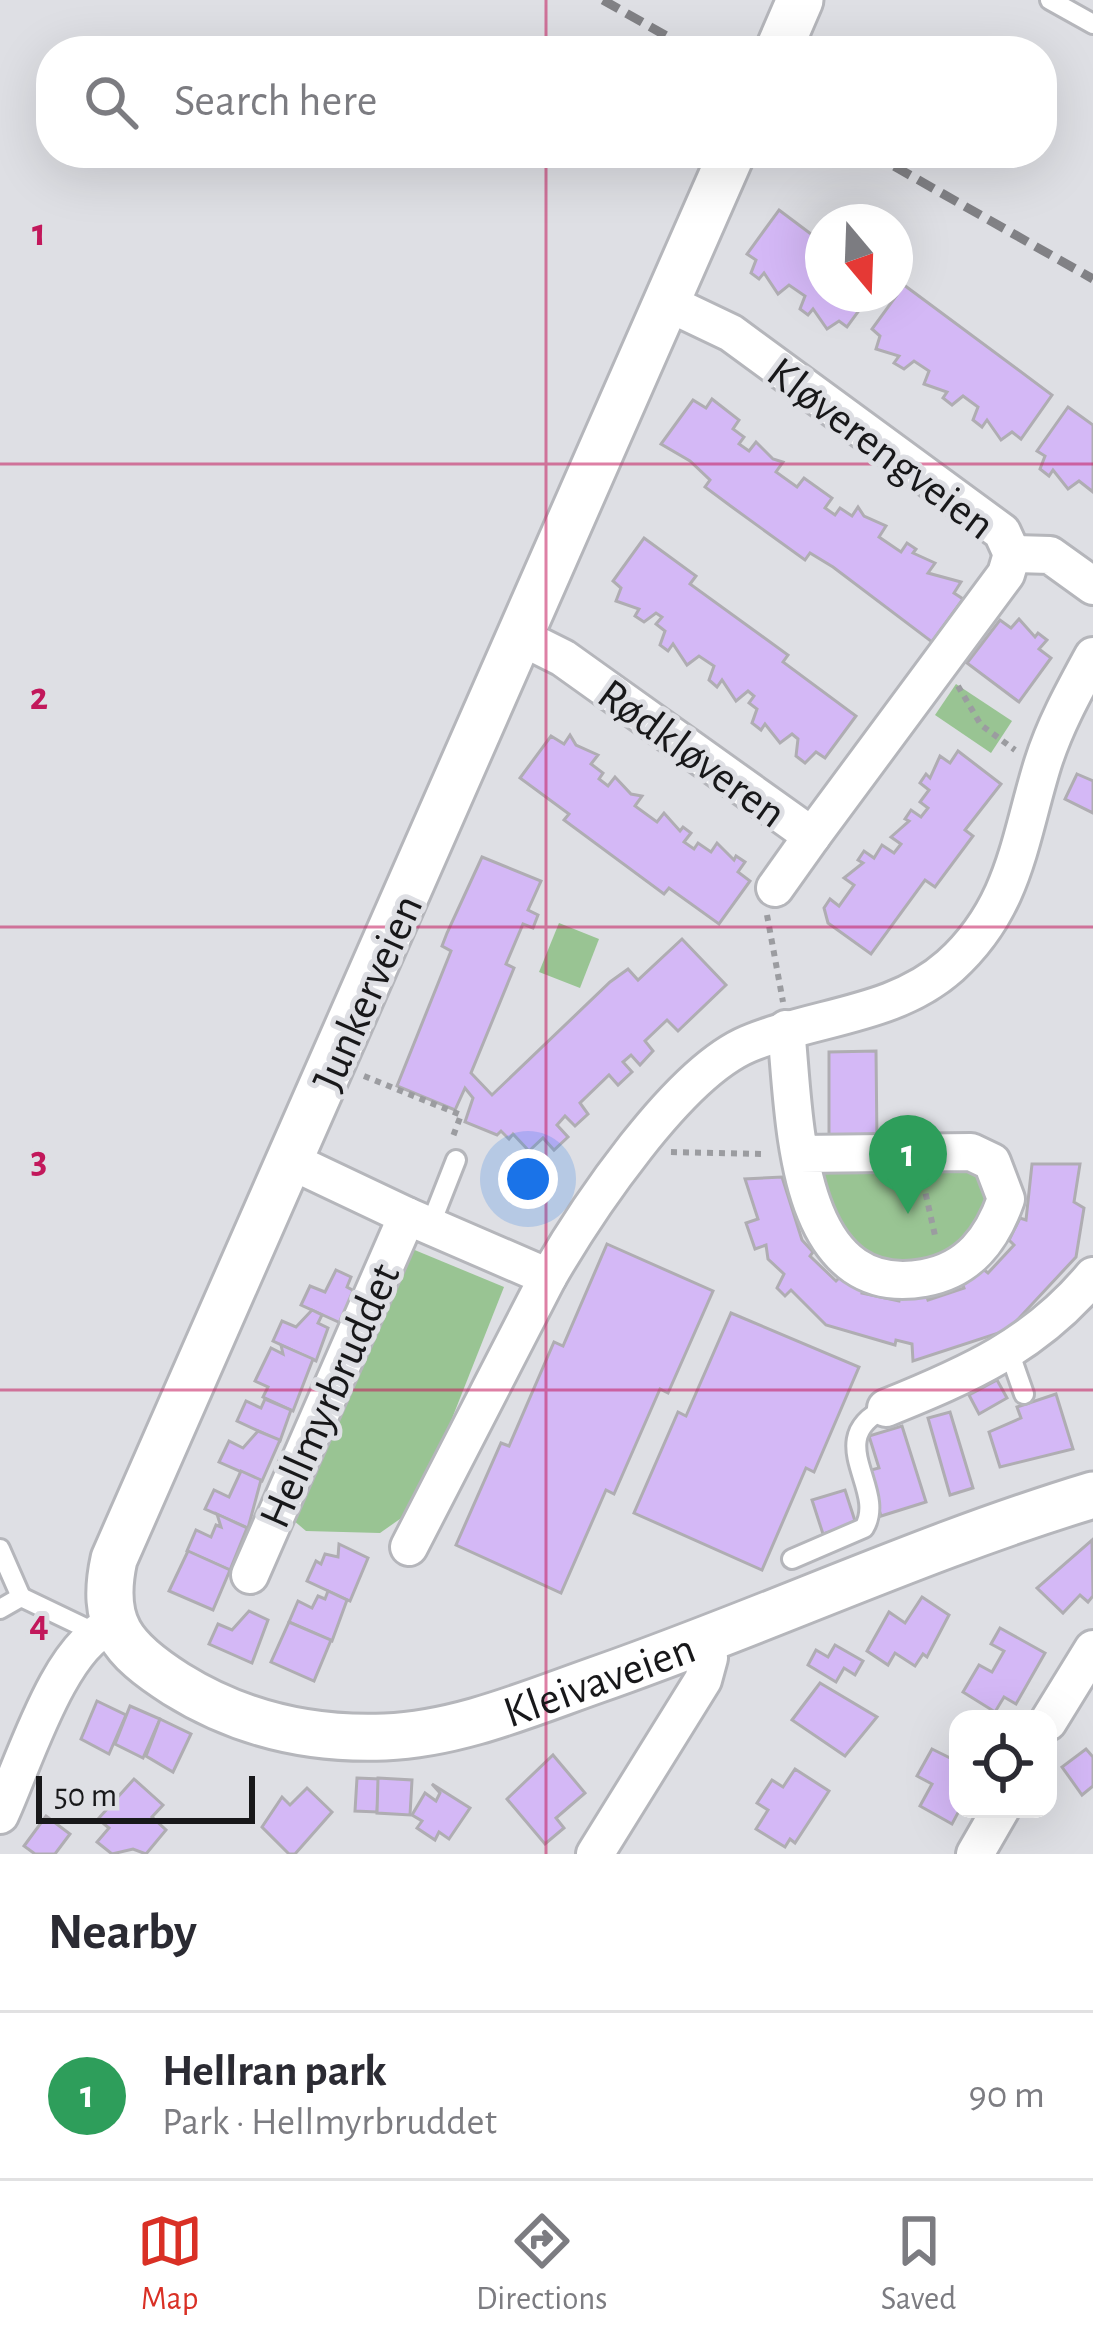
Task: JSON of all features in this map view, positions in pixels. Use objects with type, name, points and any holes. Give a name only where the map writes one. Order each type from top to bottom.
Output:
[{"type":"street","points":[[784,36],[800,0]]},
{"type":"street","name":"Junkerveien","points":[[103,1629],[114,1558],[523,638],[725,168]]},
{"type":"street","name":"Kløverengveien","points":[[666,302],[731,333],[1002,532],[1012,554],[1050,555],[1093,586]]},
{"type":"street","name":"Rødkløveren","points":[[523,638],[550,650],[812,836],[1006,574],[1012,554]]},
{"type":"street","points":[[409,1547],[548,1277],[633,1152],[703,1077],[741,1046],[909,993],[950,966],[987,922],[1013,876],[1061,714],[1093,656]]},
{"type":"street","points":[[776,888],[812,836]]},
{"type":"street","points":[[786,1029],[800,1154],[814,1216],[840,1252],[870,1271],[907,1281],[944,1272],[973,1256],[994,1231],[1006,1199],[992,1162],[971,1152],[800,1154]]},
{"type":"street","name":"Hellmyrbruddet","points":[[292,1162],[548,1277]]},
{"type":"street","name":"Hellmyrbruddet","points":[[250,1575],[419,1221]]},
{"type":"street","points":[[886,1408],[1010,1354],[1056,1316],[1093,1276]]},
{"type":"street","name":"Kleivaveien","points":[[103,1629],[163,1676],[225,1711],[285,1730],[356,1737],[466,1724],[706,1642],[987,1529],[1093,1495]]},
{"type":"street","points":[[0,1816],[56,1690],[103,1629]]},
{"type":"street","points":[[595,1854],[703,1680],[709,1658],[706,1642]]},
{"type":"street","points":[[1055,1710],[1093,1649]]},
{"type":"street","points":[[975,1854],[996,1818]]},
{"type":"lane","points":[[1050,0],[1093,24]]},
{"type":"lane","points":[[419,1221],[451,1157]]},
{"type":"lane","points":[[1010,1354],[1024,1394]]},
{"type":"lane","points":[[792,1559],[864,1528],[869,1508],[856,1454],[859,1432],[864,1421],[886,1408]]},
{"type":"lane","points":[[0,1549],[21,1597],[103,1629]]},
{"type":"lane","points":[[0,1609],[21,1597]]},
{"type":"path","points":[[937,668],[963,690],[981,725],[1040,774]]},
{"type":"path","points":[[776,888],[766,911],[786,1029]]},
{"type":"path","points":[[356,1072],[461,1115],[451,1157]]},
{"type":"path","points":[[633,1152],[800,1154]]},
{"type":"path","points":[[915,1152],[944,1272]]},
{"type":"green space","points":[[956,684],[1012,721],[991,753],[935,715]]},
{"type":"green space","points":[[559,923],[599,939],[580,988],[539,972]]},
{"type":"green space","points":[[824,1164],[978,1164],[995,1201],[966,1249],[903,1267],[858,1254],[815,1183]]},
{"type":"green space","points":[[405,1246],[504,1287],[434,1464],[407,1514],[380,1533],[306,1531],[286,1514]]},
{"type":"building","points":[[779,210],[805,230],[805,296],[789,285],[778,294],[764,273],[759,279],[751,273],[756,260],[747,254]]},
{"type":"building","points":[[913,292],[1052,395],[1021,439],[1012,432],[1001,440],[987,420],[982,427],[973,420],[978,407],[963,396],[952,405],[943,398],[947,392],[924,384],[929,371],[914,361],[904,369],[894,363],[899,356],[876,349],[880,336],[872,329],[884,312],[913,312]]},
{"type":"building","points":[[815,312],[858,312],[847,327],[839,321],[827,329]]},
{"type":"building","points":[[712,399],[739,420],[733,429],[744,437],[739,444],[749,451],[756,442],[783,462],[776,472],[797,487],[804,478],[832,498],[825,508],[835,515],[840,508],[852,516],[858,507],[864,516],[886,526],[879,537],[901,552],[907,543],[916,549],[913,553],[935,563],[928,573],[961,582],[954,593],[963,599],[932,642],[833,567],[810,553],[805,560],[732,507],[705,487],[710,480],[690,461],[661,444],[693,400],[706,408]]},
{"type":"building","points":[[1068,407],[1093,425],[1093,492],[1079,481],[1068,489],[1053,470],[1049,476],[1040,469],[1045,456],[1037,451]]},
{"type":"building","points":[[644,538],[696,576],[690,584],[788,655],[783,662],[856,716],[825,758],[816,752],[805,763],[796,756],[798,739],[792,734],[780,743],[765,724],[761,730],[752,723],[757,709],[749,703],[754,696],[748,691],[736,701],[722,680],[717,687],[709,680],[714,666],[699,656],[687,665],[673,644],[668,651],[660,645],[665,631],[656,624],[662,617],[656,613],[644,622],[635,616],[639,609],[616,601],[621,588],[613,581]]},
{"type":"building","points":[[1019,619],[1035,637],[1038,633],[1047,640],[1039,649],[1051,658],[1019,702],[967,663],[1000,620],[1011,628]]},
{"type":"building","points":[[570,735],[576,745],[598,755],[591,764],[603,773],[599,779],[608,786],[615,777],[631,794],[642,796],[635,806],[657,822],[664,813],[680,831],[683,827],[691,833],[684,842],[694,849],[698,843],[711,852],[717,843],[734,860],[736,856],[745,862],[738,872],[750,881],[719,924],[669,888],[664,894],[564,820],[569,814],[520,778],[551,736],[564,744]]},
{"type":"building","points":[[958,751],[1001,784],[965,830],[973,836],[935,887],[925,880],[871,954],[828,923],[824,908],[830,899],[839,906],[854,885],[844,878],[863,863],[858,860],[864,851],[874,858],[882,845],[894,853],[901,844],[891,837],[909,821],[905,819],[911,810],[921,817],[928,808],[920,802],[929,790],[920,783],[926,774],[930,778],[940,756],[950,763]]},
{"type":"building","points":[[1077,774],[1093,781],[1093,813],[1065,799]]},
{"type":"building","points":[[482,857],[541,881],[528,910],[538,915],[533,928],[523,924],[506,964],[514,968],[471,1073],[492,1095],[610,982],[628,969],[638,980],[682,939],[726,985],[678,1031],[667,1020],[645,1041],[653,1051],[640,1065],[631,1055],[623,1062],[632,1072],[618,1085],[609,1075],[580,1103],[588,1114],[575,1126],[565,1116],[557,1125],[568,1137],[554,1150],[543,1138],[529,1151],[513,1134],[509,1139],[501,1131],[497,1135],[465,1122],[473,1098],[465,1088],[455,1110],[397,1086],[451,951],[442,946]]},
{"type":"building","points":[[876,1051],[877,1143],[829,1143],[829,1052]]},
{"type":"building","points":[[1032,1164],[1080,1164],[1074,1202],[1084,1208],[1076,1257],[1008,1330],[913,1361],[912,1344],[896,1340],[895,1345],[826,1325],[791,1290],[785,1296],[777,1288],[784,1274],[768,1259],[766,1245],[755,1249],[746,1223],[758,1219],[745,1179],[782,1177],[802,1240],[813,1252],[810,1256],[836,1281],[841,1276],[863,1287],[862,1293],[899,1301],[900,1296],[926,1294],[928,1300],[964,1288],[962,1283],[983,1269],[988,1273],[1014,1245],[1009,1240],[1020,1218],[1026,1220]]},
{"type":"building","points":[[607,1244],[713,1291],[668,1393],[660,1389],[614,1494],[606,1490],[561,1593],[456,1545],[501,1443],[509,1446],[554,1342],[563,1346]]},
{"type":"building","points":[[336,1270],[351,1277],[347,1287],[356,1292],[345,1325],[301,1305],[310,1286],[325,1292]]},
{"type":"building","points":[[312,1310],[322,1315],[318,1323],[328,1328],[316,1361],[273,1341],[282,1321],[296,1327]]},
{"type":"building","points":[[731,1313],[859,1367],[814,1472],[806,1468],[762,1570],[634,1513],[678,1412],[686,1416]]},
{"type":"building","points":[[281,1345],[313,1359],[293,1411],[263,1397],[268,1387],[255,1381],[271,1348],[283,1354]]},
{"type":"building","points":[[997,1380],[1007,1398],[979,1414],[969,1395]]},
{"type":"building","points":[[1056,1394],[1073,1449],[1000,1467],[989,1432],[1021,1418],[1017,1407]]},
{"type":"building","points":[[265,1399],[291,1410],[280,1441],[237,1421],[246,1401],[261,1408]]},
{"type":"building","points":[[950,1412],[973,1488],[950,1495],[928,1418]]},
{"type":"building","points":[[902,1426],[926,1502],[881,1516],[867,1471],[879,1468],[869,1436]]},
{"type":"building","points":[[258,1431],[280,1440],[262,1481],[219,1462],[229,1441],[243,1448]]},
{"type":"building","points":[[241,1471],[261,1480],[248,1528],[205,1509],[214,1490],[229,1497]]},
{"type":"building","points":[[845,1490],[856,1524],[823,1534],[812,1500]]},
{"type":"building","points":[[217,1514],[247,1528],[230,1570],[187,1551],[196,1530],[211,1537],[216,1525],[221,1527]]},
{"type":"building","points":[[1092,1540],[1093,1596],[1088,1602],[1080,1595],[1063,1613],[1037,1588]]},
{"type":"building","points":[[339,1544],[368,1558],[350,1601],[307,1581],[316,1561],[321,1564],[325,1554],[338,1557]]},
{"type":"building","points":[[188,1551],[230,1570],[213,1610],[169,1591]]},
{"type":"building","points":[[328,1591],[347,1600],[332,1641],[289,1622],[298,1601],[312,1608],[318,1596],[325,1599]]},
{"type":"building","points":[[922,1597],[949,1615],[927,1657],[923,1654],[915,1666],[895,1653],[888,1665],[867,1651],[889,1612],[905,1623]]},
{"type":"building","points":[[249,1611],[268,1620],[252,1663],[209,1644],[218,1624],[232,1630]]},
{"type":"building","points":[[289,1622],[331,1640],[314,1681],[271,1662]]},
{"type":"building","points":[[1000,1628],[1045,1653],[1016,1704],[1004,1697],[996,1710],[963,1692],[979,1665],[992,1672],[1004,1651],[991,1644]]},
{"type":"building","points":[[835,1645],[863,1661],[855,1675],[844,1668],[836,1682],[808,1665],[816,1650],[828,1657]]},
{"type":"building","points":[[820,1683],[877,1717],[845,1756],[792,1720]]},
{"type":"building","points":[[97,1701],[126,1715],[109,1754],[81,1739]]},
{"type":"building","points":[[130,1706],[160,1719],[143,1758],[115,1744]]},
{"type":"building","points":[[160,1719],[191,1734],[173,1772],[146,1756]]},
{"type":"building","points":[[932,1749],[949,1758],[952,1824],[920,1806],[932,1784],[917,1776]]},
{"type":"building","points":[[1086,1749],[1093,1757],[1093,1786],[1082,1795],[1062,1767]]},
{"type":"building","points":[[553,1755],[585,1793],[556,1818],[564,1828],[545,1844],[507,1799]]},
{"type":"building","points":[[795,1769],[829,1791],[795,1843],[790,1839],[785,1847],[756,1829],[768,1810],[757,1803],[772,1780],[783,1787]]},
{"type":"building","points":[[357,1778],[379,1779],[377,1812],[355,1811]]},
{"type":"building","points":[[378,1778],[412,1780],[410,1815],[377,1813]]},
{"type":"building","points":[[134,1779],[163,1805],[152,1817],[166,1830],[146,1854],[133,1849],[112,1854],[97,1842],[109,1828],[98,1819]]},
{"type":"building","points":[[432,1784],[470,1808],[449,1839],[439,1832],[435,1840],[417,1828],[422,1821],[412,1815],[425,1793],[436,1801],[440,1793]]},
{"type":"building","points":[[307,1788],[332,1812],[295,1854],[289,1854],[262,1827],[282,1797],[290,1805]]},
{"type":"building","points":[[46,1816],[70,1834],[55,1854],[35,1854],[24,1846]]},
{"type":"railway","points":[[603,0],[667,36]]},
{"type":"railway","points":[[897,168],[1093,279]]},
{"type":"place","name":"Hellran park","points":[[908,1214]]}]
